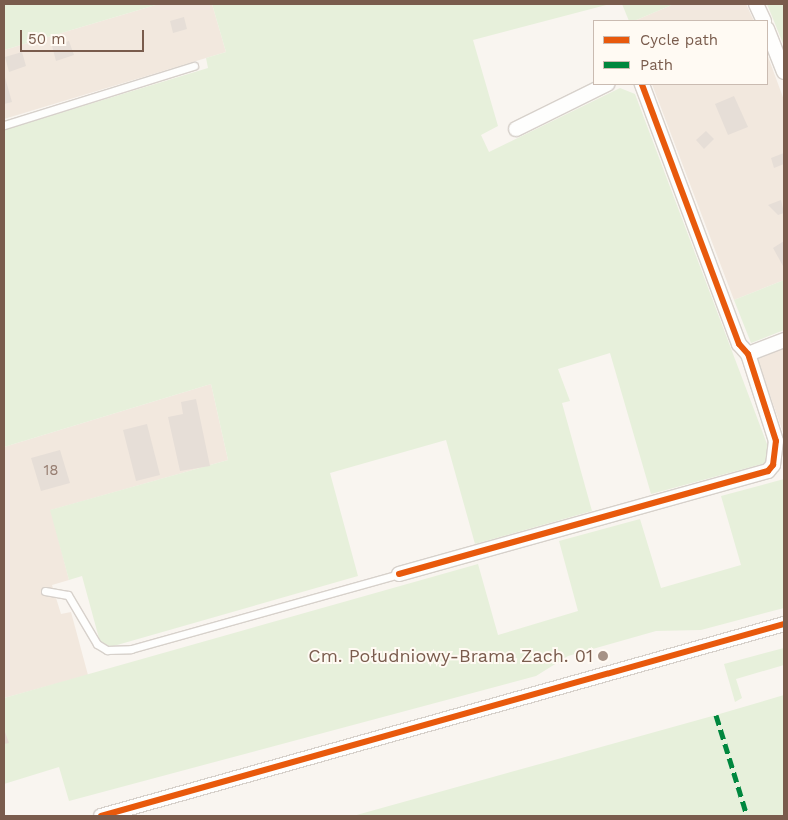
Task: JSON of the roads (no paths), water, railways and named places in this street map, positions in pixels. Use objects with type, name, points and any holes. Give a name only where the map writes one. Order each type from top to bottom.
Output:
[{"type":"street","points":[[756,4],[764,20]]},
{"type":"street","points":[[768,32],[784,72]]},
{"type":"street","points":[[516,129],[605,85]]},
{"type":"street","points":[[399,574],[768,471],[777,454],[776,441],[748,354],[738,344],[671,157],[642,85]]},
{"type":"street","points":[[748,354],[784,340]]},
{"type":"street","points":[[101,816],[784,624]]},
{"type":"lane","points":[[4,125],[194,66]]},
{"type":"lane","points":[[45,591],[68,595],[97,644],[107,650],[131,649],[399,574]]},
{"type":"place","name":"Cm. Południowy-Brama Zach. 01","points":[[603,656]]}]
